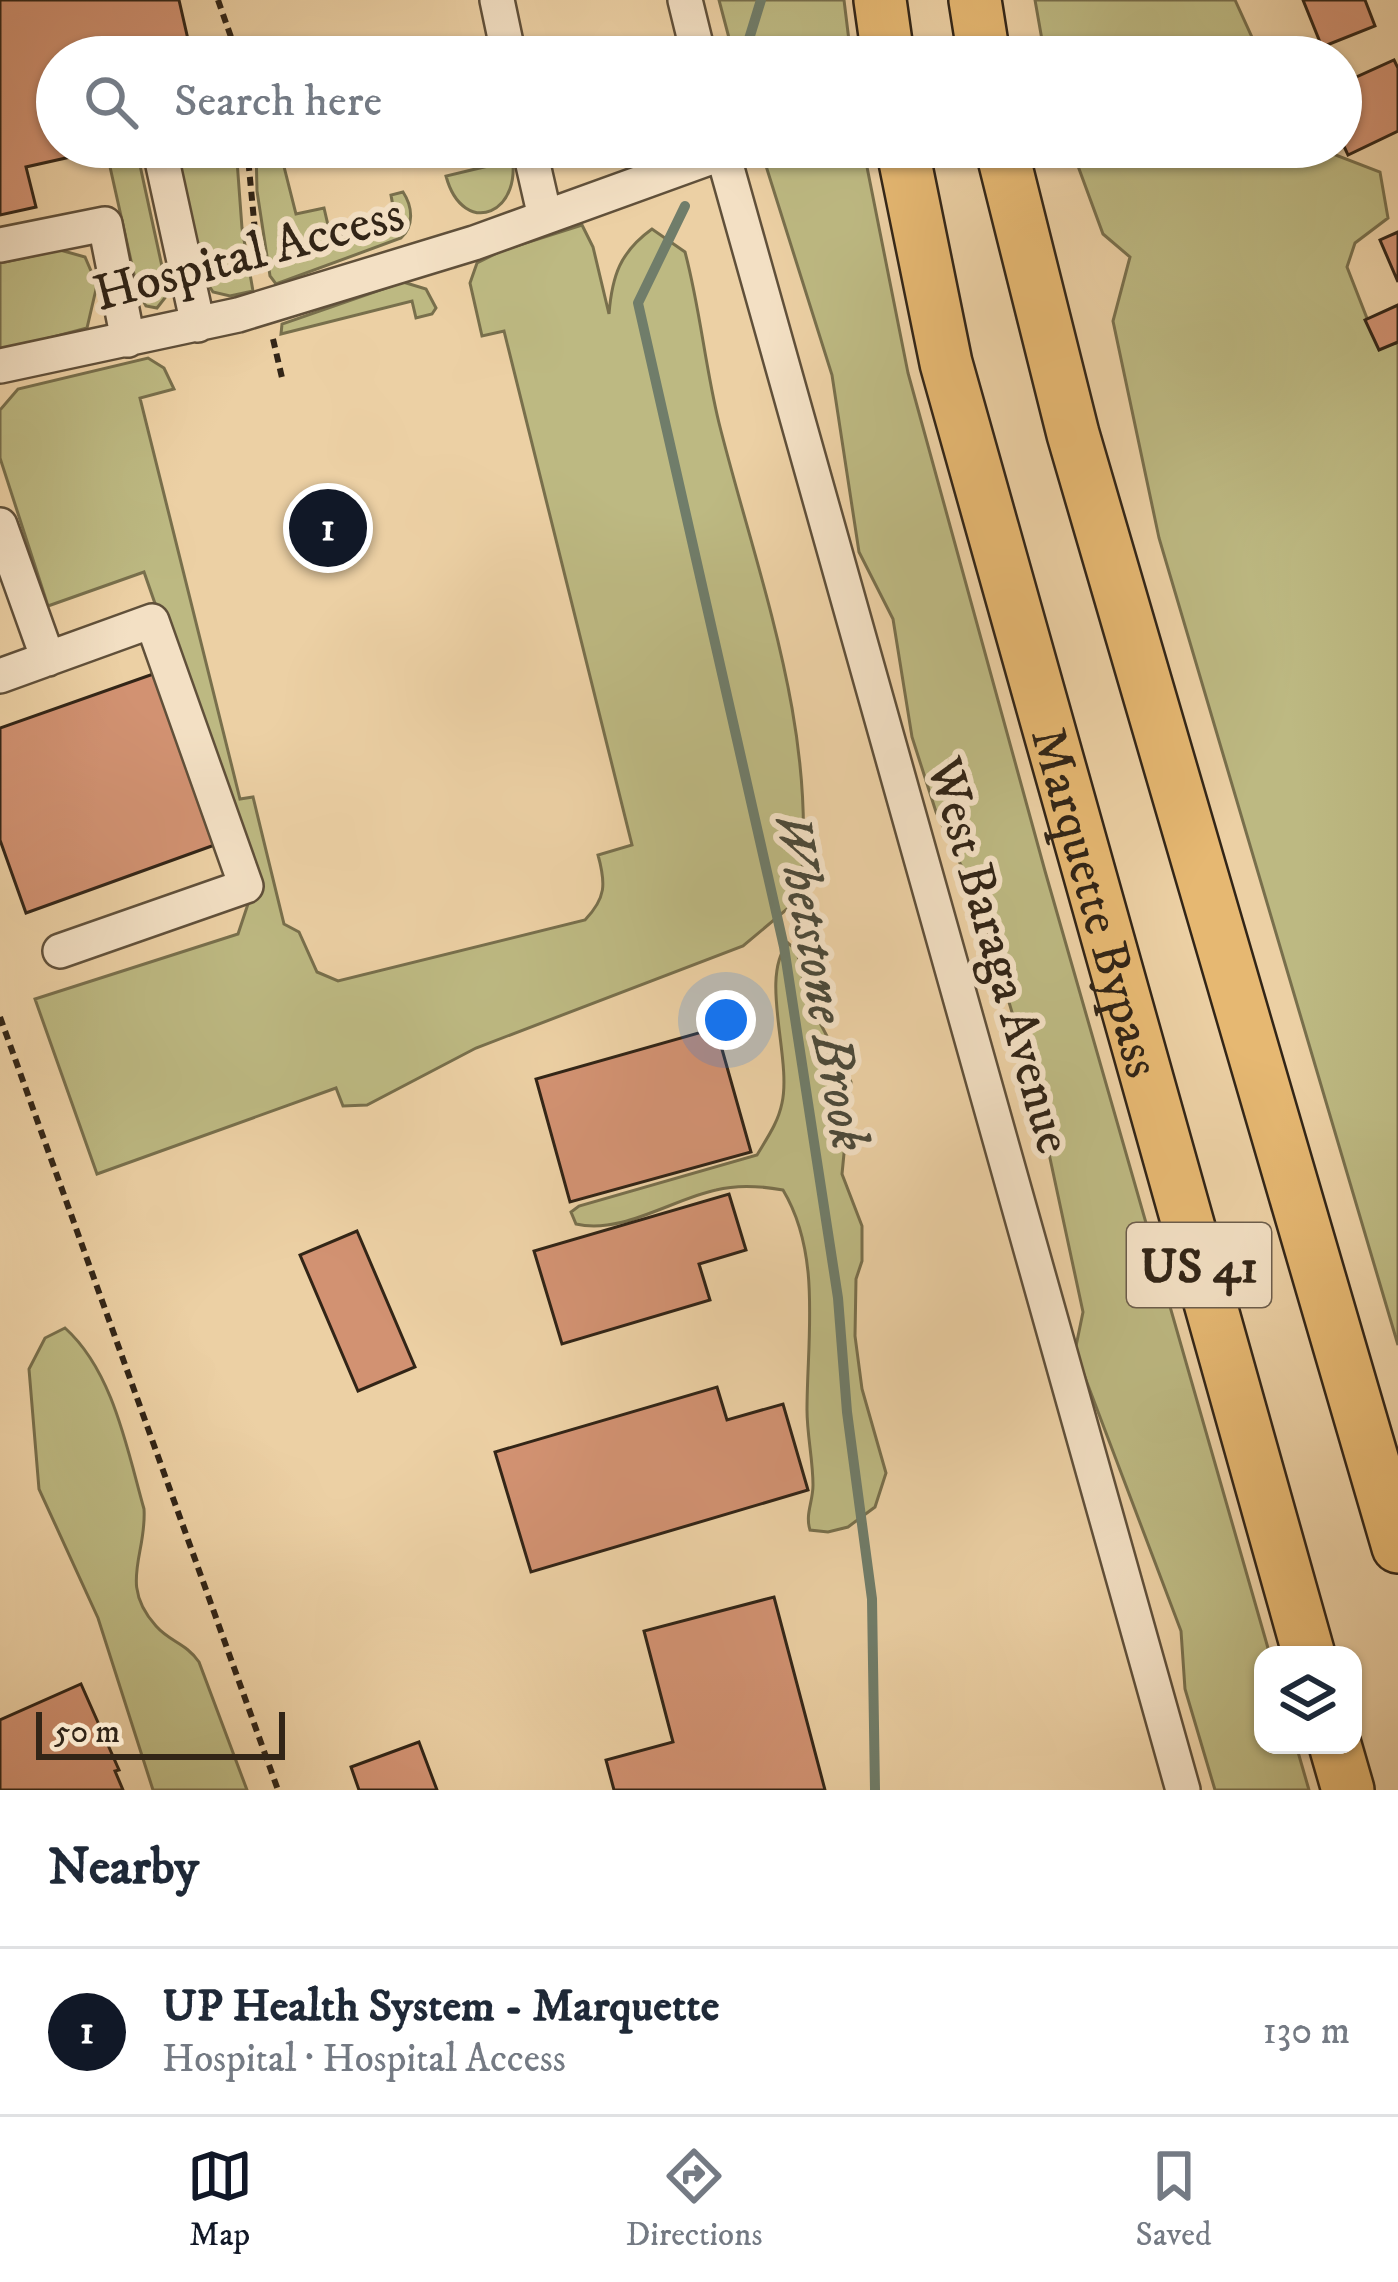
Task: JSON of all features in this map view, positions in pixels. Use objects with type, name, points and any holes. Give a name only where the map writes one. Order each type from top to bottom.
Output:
[{"type":"highway","points":[[880,0],[885,36]]},
{"type":"highway","points":[[975,0],[981,36]]},
{"type":"highway","name":"Marquette Bypass","points":[[906,168],[946,363],[1307,1646]]},
{"type":"highway","name":"US 41","points":[[1006,168],[1073,434],[1398,1547]]},
{"type":"highway","points":[[1338,1754],[1348,1790]]},
{"type":"street","points":[[496,0],[504,36]]},
{"type":"street","points":[[685,0],[694,36]]},
{"type":"street","points":[[164,168],[198,325]]},
{"type":"street","points":[[534,168],[545,217]]},
{"type":"street","name":"Hospital Access","points":[[0,366],[266,306],[545,217],[674,168]]},
{"type":"street","name":"West Baraga Avenue","points":[[727,168],[1183,1790]]},
{"type":"street","points":[[0,245],[104,224],[128,340]]},
{"type":"street","points":[[0,525],[48,659]]},
{"type":"street","points":[[0,676],[152,621],[246,886],[60,951]]},
{"type":"path","points":[[218,0],[231,36]]},
{"type":"path","points":[[248,168],[266,306],[284,382]]},
{"type":"path","points":[[0,1017],[278,1790]]},
{"type":"shaded area","points":[[719,0],[844,0],[848,36],[728,36]]},
{"type":"shaded area","points":[[1035,0],[1235,0],[1251,36],[1041,36]]},
{"type":"shaded area","points":[[1362,165],[1380,172],[1388,218],[1355,243],[1347,267],[1379,349],[1398,342],[1398,1345],[1159,538],[1113,321],[1130,257],[1103,234],[1079,168]]},
{"type":"shaded area","points":[[110,168],[141,168],[168,294],[157,308],[146,306],[138,292]]},
{"type":"shaded area","points":[[180,168],[238,168],[253,291],[230,296],[213,292],[204,278]]},
{"type":"shaded area","points":[[256,168],[284,168],[296,214],[324,208],[331,238],[396,223],[391,195],[403,192],[410,222],[401,238],[276,284],[270,276]]},
{"type":"shaded area","points":[[480,168],[513,170],[502,202],[478,213],[454,196],[446,176]]},
{"type":"shaded area","points":[[767,168],[867,168],[908,373],[1267,1646],[1254,1646],[1254,1754],[1299,1754],[1309,1790],[1215,1790],[1185,1689],[1181,1631],[1075,1351],[1083,1312],[1036,1093],[981,908],[936,812],[912,737],[893,619],[859,552],[832,375]]},
{"type":"shaded area","points":[[582,225],[593,247],[609,314],[620,266],[652,229],[685,252],[719,423],[794,718],[803,838],[799,899],[743,946],[476,1048],[367,1105],[343,1106],[336,1088],[97,1174],[35,999],[238,934],[248,904],[250,876],[144,572],[48,606],[0,458],[0,410],[18,389],[148,358],[164,368],[174,389],[140,398],[240,799],[253,797],[284,924],[299,932],[317,972],[338,981],[585,920],[602,890],[598,855],[632,845],[504,331],[482,336],[470,283],[477,263]]},
{"type":"shaded area","points":[[60,250],[85,257],[97,285],[87,328],[0,351],[0,263]]},
{"type":"shaded area","points":[[403,282],[426,289],[436,308],[432,314],[416,318],[412,301],[281,334],[282,324]]},
{"type":"shaded area","points":[[788,943],[797,951],[807,998],[851,1082],[842,1174],[862,1226],[855,1336],[862,1389],[886,1473],[875,1507],[848,1527],[828,1532],[810,1530],[809,1524],[813,1485],[807,1410],[808,1269],[795,1215],[783,1190],[725,1188],[611,1225],[576,1224],[571,1212],[757,1155],[782,1103],[776,976]]},
{"type":"shaded area","points":[[65,1328],[107,1388],[131,1461],[144,1509],[136,1583],[139,1596],[156,1626],[199,1662],[247,1790],[153,1790],[98,1618],[39,1489],[29,1369],[45,1338]]},
{"type":"building","points":[[0,0],[179,0],[187,36],[36,36],[36,165],[26,167],[36,207],[0,215]]},
{"type":"building","points":[[1303,0],[1365,0],[1375,26],[1350,36],[1318,36]]},
{"type":"building","points":[[1394,60],[1398,68],[1398,131],[1362,148],[1362,74]]},
{"type":"building","points":[[1398,232],[1398,282],[1380,240]]},
{"type":"building","points":[[1398,305],[1398,342],[1379,350],[1365,320]]},
{"type":"building","points":[[159,672],[220,843],[26,913],[0,840],[0,728]]},
{"type":"building","points":[[716,1028],[751,1152],[570,1202],[536,1079]]},
{"type":"building","points":[[729,1194],[746,1250],[699,1264],[710,1300],[562,1344],[534,1251]]},
{"type":"building","points":[[357,1231],[415,1367],[358,1391],[300,1255]]},
{"type":"building","points":[[717,1387],[727,1420],[783,1404],[808,1490],[531,1572],[495,1452]]},
{"type":"building","points":[[774,1597],[825,1790],[614,1790],[606,1760],[673,1742],[644,1631]]},
{"type":"building","points":[[81,1684],[119,1770],[115,1771],[123,1790],[0,1790],[0,1720]]},
{"type":"building","points":[[419,1742],[437,1790],[359,1790],[351,1767]]},
{"type":"waterway","name":"Whetstone Brook","points":[[750,36],[761,0]]},
{"type":"waterway","name":"Whetstone Brook","points":[[685,206],[638,303],[784,947],[838,1298],[847,1412],[872,1599],[875,1790]]},
{"type":"place","name":"UP Health System - Marquette","points":[[328,528]]}]
